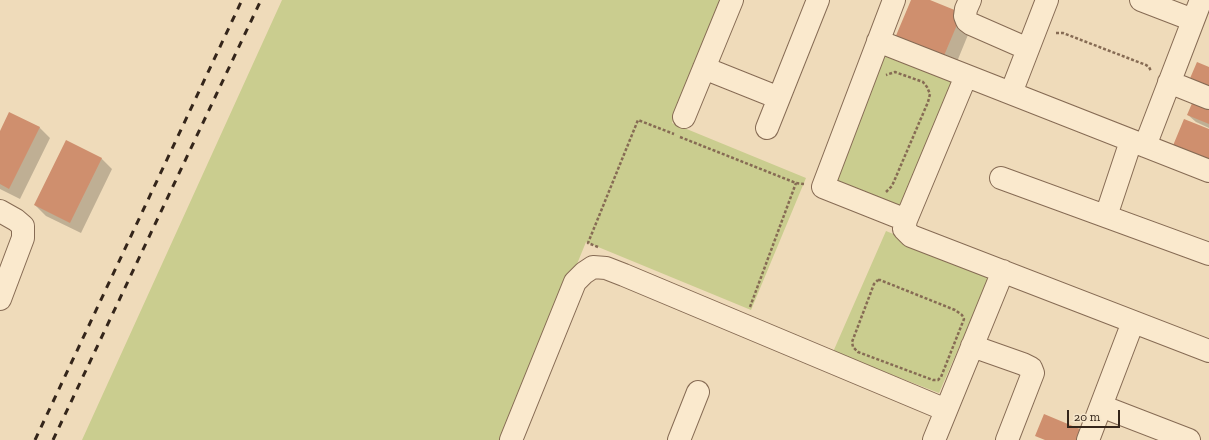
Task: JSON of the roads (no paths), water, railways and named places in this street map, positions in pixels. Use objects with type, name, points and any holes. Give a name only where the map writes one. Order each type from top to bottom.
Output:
[{"type":"street","points":[[684,117],[732,0]]},
{"type":"street","points":[[767,128],[818,0]]},
{"type":"street","points":[[894,0],[823,187],[906,220]]},
{"type":"street","points":[[970,0],[965,16],[970,24],[1028,49]]},
{"type":"street","points":[[1011,93],[1047,0]]},
{"type":"street","points":[[1141,0],[1193,20]]},
{"type":"street","points":[[1106,216],[1138,143],[1160,77],[1193,20],[1201,0]]},
{"type":"street","points":[[878,41],[1209,171]]},
{"type":"street","points":[[704,68],[779,98]]},
{"type":"street","points":[[966,76],[906,220],[904,229],[911,236],[1209,351]]},
{"type":"street","points":[[1160,77],[1209,98]]},
{"type":"street","points":[[1001,178],[1209,254]]},
{"type":"street","points":[[0,211],[24,226],[23,238],[0,299]]},
{"type":"street","points":[[511,440],[575,282],[584,272],[593,267],[606,268],[624,275],[946,410]]},
{"type":"street","points":[[934,440],[946,410],[963,345],[1004,271]]},
{"type":"street","points":[[1088,440],[1133,322]]},
{"type":"street","points":[[963,345],[1023,364],[1031,368],[1033,373],[1007,440]]},
{"type":"street","points":[[679,440],[698,392]]},
{"type":"street","points":[[1101,406],[1182,439]]},
{"type":"railway","points":[[35,440],[242,0]]},
{"type":"railway","points":[[53,440],[261,0]]}]
